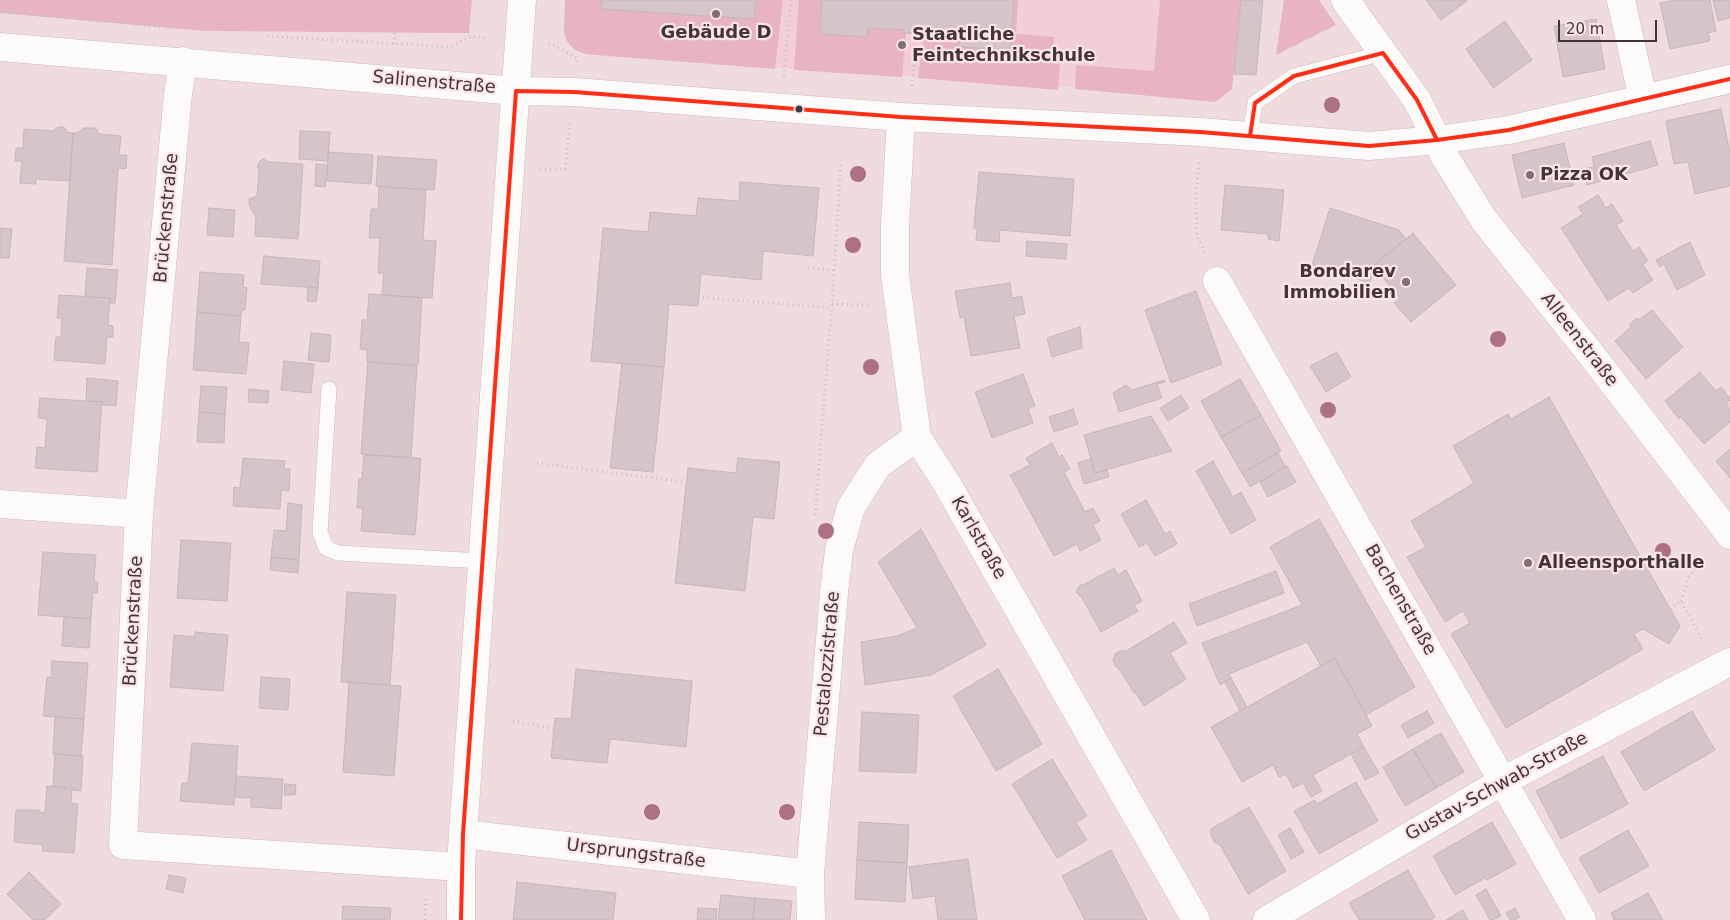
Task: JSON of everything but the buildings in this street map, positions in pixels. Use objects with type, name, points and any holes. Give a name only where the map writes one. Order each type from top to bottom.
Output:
[{"type":"street","points":[[461,920],[463,834],[522,0]]},
{"type":"street","name":"Alleenstraße","points":[[1345,0],[1417,100],[1445,156],[1484,220],[1730,534]]},
{"type":"street","points":[[1621,0],[1643,99]]},
{"type":"street","name":"Salinenstraße","points":[[0,47],[516,91],[574,92],[901,117],[1200,132],[1369,146],[1437,140],[1509,130],[1730,79]]},
{"type":"street","name":"Brückenstraße","points":[[183,62],[178,94],[138,514],[123,845],[461,867]]},
{"type":"street","name":"Karlstraße","points":[[901,117],[894,225],[895,275],[917,437],[947,484],[1196,920]]},
{"type":"street","name":"Bachenstraße","points":[[1217,281],[1582,920]]},
{"type":"street","name":"Pestalozzistraße","points":[[811,920],[810,874],[839,550],[851,507],[878,465],[917,437]]},
{"type":"street","points":[[0,504],[138,514]]},
{"type":"street","name":"Gustav-Schwab-Straße","points":[[1267,920],[1503,780],[1730,662]]},
{"type":"street","name":"Ursprungstraße","points":[[463,834],[810,874]]},
{"type":"lane","points":[[1250,136],[1255,103],[1294,76],[1383,53]]},
{"type":"lane","points":[[328,389],[320,532],[326,548],[338,553],[482,561]]},
{"type":"path","points":[[394,44],[398,0]]},
{"type":"path","points":[[784,76],[791,0]]},
{"type":"path","points":[[0,11],[176,29]]},
{"type":"path","points":[[912,86],[916,33]]},
{"type":"path","points":[[265,36],[450,47],[472,36],[520,41]]},
{"type":"path","points":[[565,170],[574,92]]},
{"type":"path","points":[[1200,132],[1196,195],[1197,236],[1217,281]]},
{"type":"path","points":[[814,522],[832,308],[841,161]]},
{"type":"path","points":[[808,268],[834,270]]},
{"type":"path","points":[[698,297],[832,308]]},
{"type":"path","points":[[537,463],[686,482]]},
{"type":"path","points":[[1670,609],[1681,601],[1688,578],[1705,558]]},
{"type":"path","points":[[1681,601],[1702,640]]},
{"type":"path","points":[[513,722],[554,729]]},
{"type":"path","points":[[426,891],[426,920]]},
{"type":"shaded area","points":[[0,0],[472,0],[469,33],[205,31],[0,13]]},
{"type":"shaded area","name":"Staatliche Feintechnikschule","points":[[565,0],[1239,0],[1214,96],[585,54],[574,49],[567,41],[564,31]]},
{"type":"shaded area","points":[[565,0],[602,0],[602,9],[754,19],[756,0],[783,0],[775,69],[585,54],[574,49],[567,41],[564,31]]},
{"type":"shaded area","points":[[799,0],[822,0],[820,34],[867,37],[868,28],[904,30],[903,32],[906,33],[902,77],[794,70]]},
{"type":"shaded area","points":[[1014,0],[1018,0],[1016,34],[1054,37],[1052,63],[1060,64],[1058,90],[918,78],[924,34],[930,34],[930,32],[960,34],[959,47]]},
{"type":"shaded area","points":[[1160,0],[1241,0],[1232,89],[1215,102],[1075,89],[1076,65],[1154,71]]},
{"type":"shaded area","points":[[1284,0],[1319,0],[1336,25],[1276,55]]},
{"type":"transit line","points":[[1250,136],[1255,103],[1294,76],[1383,53],[1417,100],[1437,140]]},
{"type":"transit line","points":[[461,920],[463,834],[516,91],[574,92],[901,117],[1200,132],[1369,146],[1437,140],[1509,130],[1730,79]]},
{"type":"place","name":"Gebäude D","points":[[716,14]]},
{"type":"place","name":"Staatliche Feintechnikschule","points":[[902,45]]},
{"type":"place","name":"Pizza OK","points":[[1530,175]]},
{"type":"place","name":"Bondarev Immobilien","points":[[1406,282]]},
{"type":"place","name":"Alleensporthalle","points":[[1528,563]]}]
